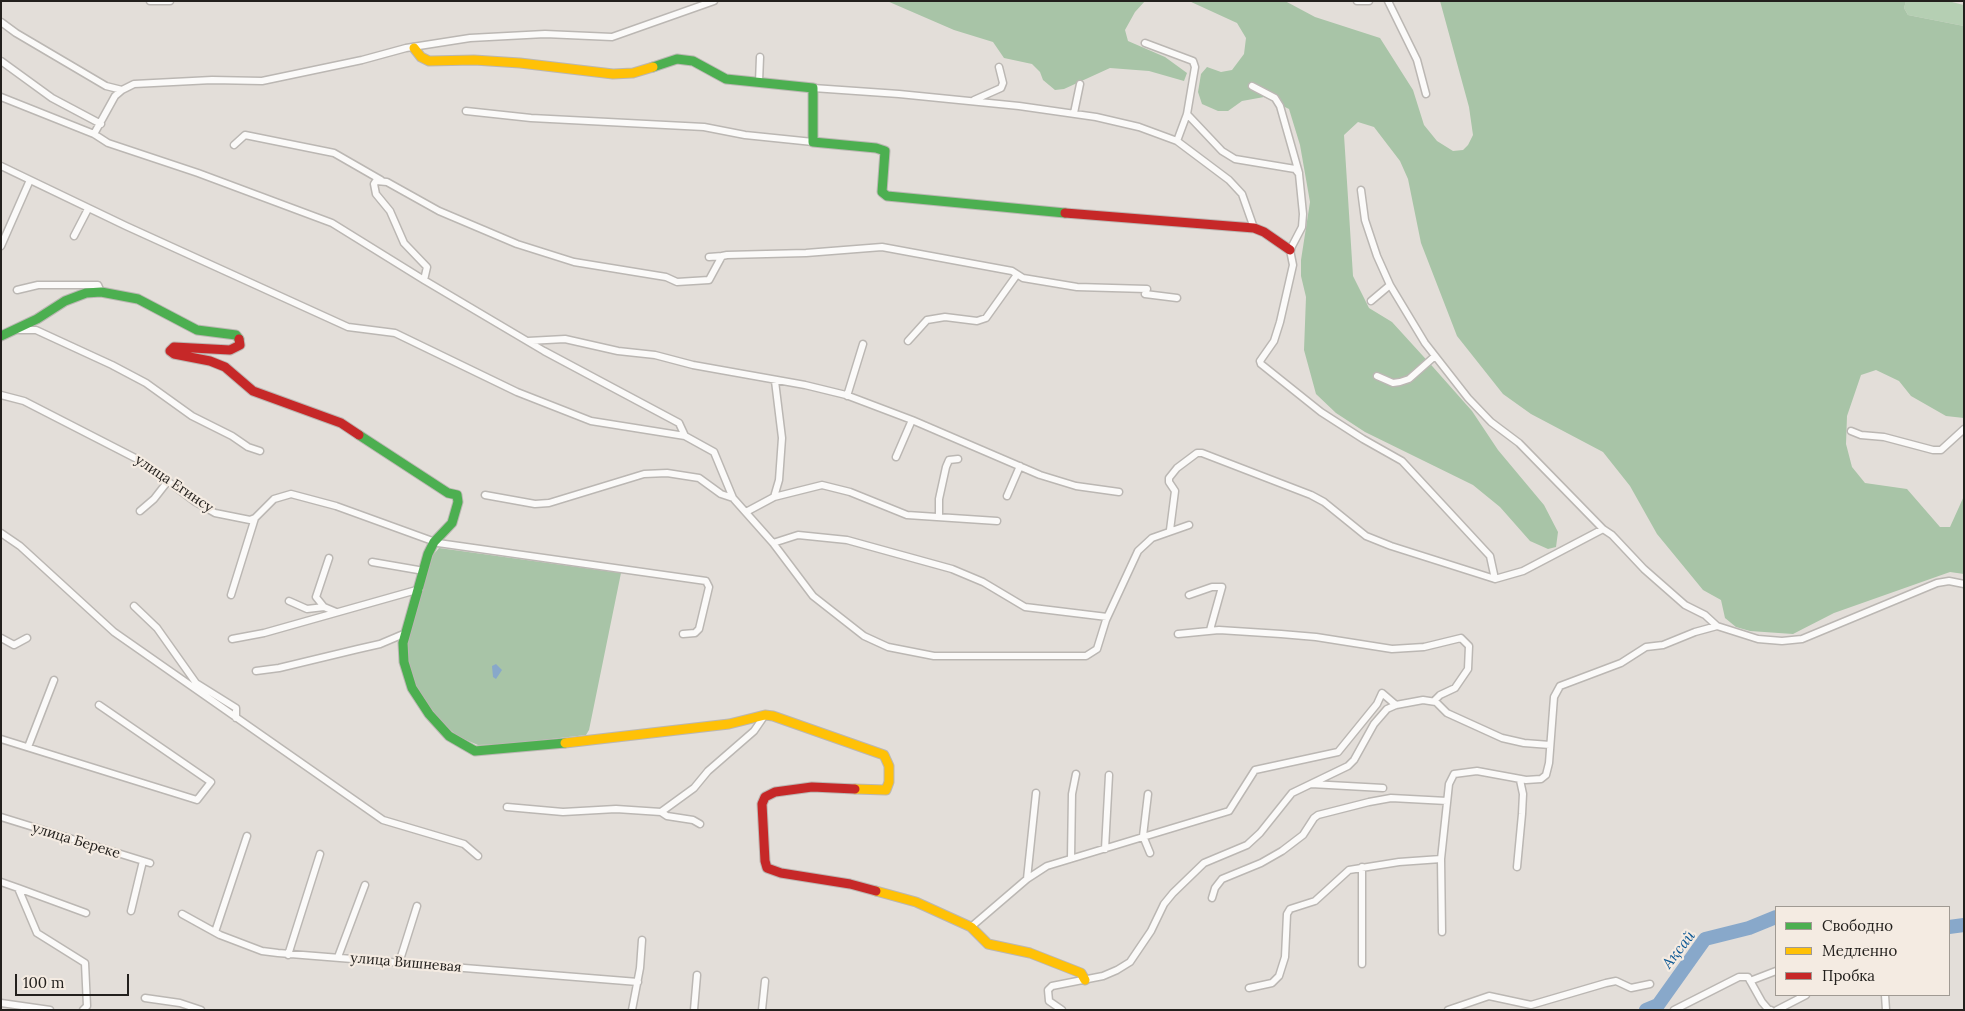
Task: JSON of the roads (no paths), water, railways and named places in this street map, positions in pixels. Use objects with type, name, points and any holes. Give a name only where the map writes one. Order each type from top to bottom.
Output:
[{"type":"street","points":[[150,1],[170,1]]},
{"type":"street","points":[[94,134],[115,96],[122,90],[147,82],[262,81],[439,42],[545,34],[612,37],[714,1]]},
{"type":"street","points":[[1357,1],[1369,1]]},
{"type":"street","points":[[1388,1],[1416,60],[1426,94]]},
{"type":"street","points":[[1,22],[16,34],[106,86],[122,90]]},
{"type":"street","points":[[1145,43],[1193,61],[1195,74],[1187,114],[1177,141]]},
{"type":"street","points":[[414,48],[421,57],[429,61],[474,60],[520,63],[622,75],[677,59],[693,61],[726,79],[970,101],[1074,113],[1139,127],[1177,141],[1229,180],[1242,194],[1254,228]]},
{"type":"street","points":[[759,82],[760,57]]},
{"type":"street","points":[[1,60],[52,98],[101,124]]},
{"type":"street","points":[[970,101],[984,97],[1001,88],[1003,83],[999,68]]},
{"type":"street","points":[[1074,113],[1080,84]]},
{"type":"street","points":[[106,86],[115,96]]},
{"type":"street","points":[[1252,86],[1275,98],[1282,112],[1297,168],[1303,214],[1302,227],[1290,250],[1293,264],[1280,322],[1274,341],[1260,361],[1261,364],[1321,412],[1402,461],[1490,556],[1495,579]]},
{"type":"street","points":[[813,88],[813,142]]},
{"type":"street","points":[[1,97],[94,134],[108,143],[198,173],[332,223],[528,341],[679,423],[685,436]]},
{"type":"street","points":[[466,111],[531,118],[704,126],[745,135],[876,148],[886,151],[882,192],[887,196],[1155,222],[1254,228],[1264,232],[1290,250]]},
{"type":"street","points":[[1187,114],[1222,151],[1235,159],[1297,168]]},
{"type":"street","points":[[234,145],[244,134],[334,153],[368,174],[439,211],[490,234],[574,262],[691,283],[709,280],[722,256]]},
{"type":"street","points":[[1,166],[88,209],[348,327],[395,333],[517,392],[591,421],[685,436],[714,452],[733,498],[772,543],[813,596],[864,636],[888,647],[915,654],[934,656],[1086,656],[1097,649],[1107,617],[1138,551],[1152,538],[1170,530],[1189,525]]},
{"type":"street","points":[[368,174],[376,194],[390,211],[404,243],[427,267],[424,280]]},
{"type":"street","points":[[1,246],[30,180]]},
{"type":"street","points":[[374,187],[376,181],[381,180]]},
{"type":"street","points":[[1361,190],[1368,232],[1390,285],[1435,356],[1468,398],[1491,422],[1518,442],[1598,522],[1601,530],[1612,535],[1666,590],[1685,605],[1705,615],[1717,626],[1758,639],[1782,641],[1802,639],[1938,583],[1964,584]]},
{"type":"street","points":[[74,236],[88,209]]},
{"type":"street","points":[[709,257],[882,247],[1012,271],[1016,276],[1068,286],[1147,289],[1146,294],[1177,298]]},
{"type":"street","points":[[908,341],[927,320],[945,317],[978,321],[986,318],[1016,276]]},
{"type":"street","points":[[17,290],[38,285],[98,286],[101,292]]},
{"type":"street","points":[[1371,301],[1390,285]]},
{"type":"street","points":[[4,335],[34,326],[65,301],[86,293],[101,292],[138,299],[197,330],[236,335],[239,338],[240,345],[230,350],[174,347],[170,351],[174,354],[210,361],[225,367],[253,391],[341,423],[448,493],[457,495],[458,502],[452,523],[434,542],[402,643],[404,662],[412,688],[429,714],[449,736],[475,751],[729,724],[765,715],[773,716],[794,725],[878,752],[887,760],[890,774],[886,790],[812,788],[769,793],[762,804],[767,868],[780,873],[850,884],[899,896],[971,927],[988,944],[1030,953],[1081,973],[1085,980]]},
{"type":"street","points":[[34,326],[146,383],[192,416],[232,436],[248,447],[260,450]]},
{"type":"street","points":[[528,341],[565,339],[775,381],[805,385],[847,396],[912,420],[957,441],[1057,481],[1119,492]]},
{"type":"street","points":[[847,396],[863,344]]},
{"type":"street","points":[[1377,376],[1393,382],[1409,379],[1435,356]]},
{"type":"street","points":[[774,498],[779,480],[782,438],[775,381]]},
{"type":"street","name":"улица Егинсу","points":[[1,395],[24,401],[56,416],[139,460],[194,501],[215,513],[250,520],[255,518]]},
{"type":"street","points":[[896,457],[912,420]]},
{"type":"street","points":[[1852,431],[1861,435],[1884,437],[1933,450],[1941,450],[1964,429]]},
{"type":"street","points":[[1170,530],[1175,491],[1169,478],[1177,468],[1197,453],[1202,453],[1311,495],[1324,502],[1366,536],[1391,546],[1495,579],[1506,578],[1524,571],[1601,530]]},
{"type":"street","points":[[939,518],[939,499],[946,467],[949,460],[958,459]]},
{"type":"street","points":[[1007,496],[1020,466]]},
{"type":"street","points":[[485,495],[526,504],[542,504],[619,480],[655,472],[699,478],[721,494],[733,498]]},
{"type":"street","points":[[140,511],[154,499],[168,481]]},
{"type":"street","points":[[746,512],[774,498],[822,485],[850,492],[907,515],[997,521]]},
{"type":"street","points":[[231,595],[255,518],[274,499],[291,494],[336,506],[434,542],[706,581],[709,587],[700,630],[695,633],[683,634]]},
{"type":"street","points":[[1,532],[20,546],[114,632],[383,820],[464,844],[478,856]]},
{"type":"street","points":[[772,543],[798,536],[847,540],[952,570],[983,582],[1025,607],[1107,617]]},
{"type":"street","points":[[329,558],[316,592],[318,602],[336,612]]},
{"type":"street","points":[[372,562],[424,571]]},
{"type":"street","points":[[1189,595],[1212,587],[1222,587],[1210,630]]},
{"type":"street","points":[[232,639],[264,633],[420,589]]},
{"type":"street","points":[[289,601],[307,609],[324,607]]},
{"type":"street","points":[[134,606],[157,628],[196,683],[236,708],[236,718]]},
{"type":"street","points":[[1442,932],[1441,859],[1446,801],[1449,784],[1456,772],[1477,771],[1532,781],[1546,776],[1555,693],[1560,686],[1605,670],[1646,648],[1663,645],[1695,632],[1717,626]]},
{"type":"street","points":[[1178,634],[1210,630],[1300,635],[1392,649],[1424,647],[1461,638],[1469,646],[1468,668],[1455,688],[1440,695],[1434,701]]},
{"type":"street","points":[[256,670],[279,668],[380,644],[406,633]]},
{"type":"street","points":[[2,639],[14,645],[26,638]]},
{"type":"street","points":[[28,747],[54,680]]},
{"type":"street","points":[[971,927],[1027,879],[1047,866],[1229,811],[1256,770],[1338,752],[1377,704],[1382,693],[1396,705]]},
{"type":"street","points":[[1062,1010],[1049,1001],[1048,990],[1052,986],[1085,980],[1117,970],[1130,962],[1151,931],[1164,904],[1173,892],[1204,864],[1247,846],[1260,834],[1292,793],[1339,772],[1354,760],[1374,724],[1387,709],[1396,705],[1423,700],[1434,701],[1453,716],[1502,738],[1550,745]]},
{"type":"street","points":[[1,739],[197,800],[212,782],[99,705]]},
{"type":"street","points":[[661,812],[694,788],[708,771],[754,731],[765,715]]},
{"type":"street","points":[[1071,858],[1072,794],[1076,774]]},
{"type":"street","points":[[1105,848],[1109,775]]},
{"type":"street","points":[[1517,867],[1522,814],[1520,780]]},
{"type":"street","points":[[1310,784],[1383,788]]},
{"type":"street","points":[[1027,879],[1036,793]]},
{"type":"street","points":[[1148,794],[1143,836],[1150,853]]},
{"type":"street","points":[[1212,898],[1214,888],[1222,879],[1261,863],[1282,851],[1303,835],[1318,815],[1391,798],[1446,801]]},
{"type":"street","points":[[507,808],[563,812],[616,809],[661,812],[667,816],[693,820],[700,824]]},
{"type":"street","name":"улица Береке","points":[[1,818],[150,863]]},
{"type":"street","points":[[215,932],[247,836]]},
{"type":"street","points":[[288,954],[320,854]]},
{"type":"street","points":[[1249,988],[1272,983],[1279,976],[1285,957],[1287,914],[1290,909],[1311,904],[1349,870],[1441,859]]},
{"type":"street","points":[[131,912],[142,861]]},
{"type":"street","points":[[1362,867],[1362,964]]},
{"type":"street","points":[[1,882],[86,913]]},
{"type":"street","points":[[338,957],[364,885]]},
{"type":"street","points":[[18,888],[37,933],[85,963],[85,1008]]},
{"type":"street","points":[[399,963],[417,906]]},
{"type":"street","name":"улица Вишневая","points":[[182,914],[215,932],[262,951],[638,982]]},
{"type":"street","points":[[632,1010],[638,982],[642,940]]},
{"type":"street","points":[[1750,982],[1775,970]]},
{"type":"street","points":[[694,1010],[697,975]]},
{"type":"street","points":[[1674,1010],[1739,977],[1748,978],[1762,1002],[1768,1009],[1772,1010]]},
{"type":"street","points":[[762,1010],[765,981]]},
{"type":"street","points":[[1448,1010],[1489,996],[1531,1005],[1616,981],[1631,988],[1650,984]]},
{"type":"street","points":[[1777,1010],[1804,996]]},
{"type":"street","points":[[1885,996],[1886,1010]]},
{"type":"street","points":[[146,998],[179,1007],[201,1010]]},
{"type":"street","points":[[1,1002],[50,1010]]},
{"type":"water","points":[[496,664],[502,670],[496,679],[493,677],[492,666]]},
{"type":"waterway","name":"Ақсай","points":[[1646,1010],[1658,1005],[1705,939],[1749,928],[1775,917]]},
{"type":"waterway","name":"Ақсай","points":[[1950,927],[1964,925]]}]
